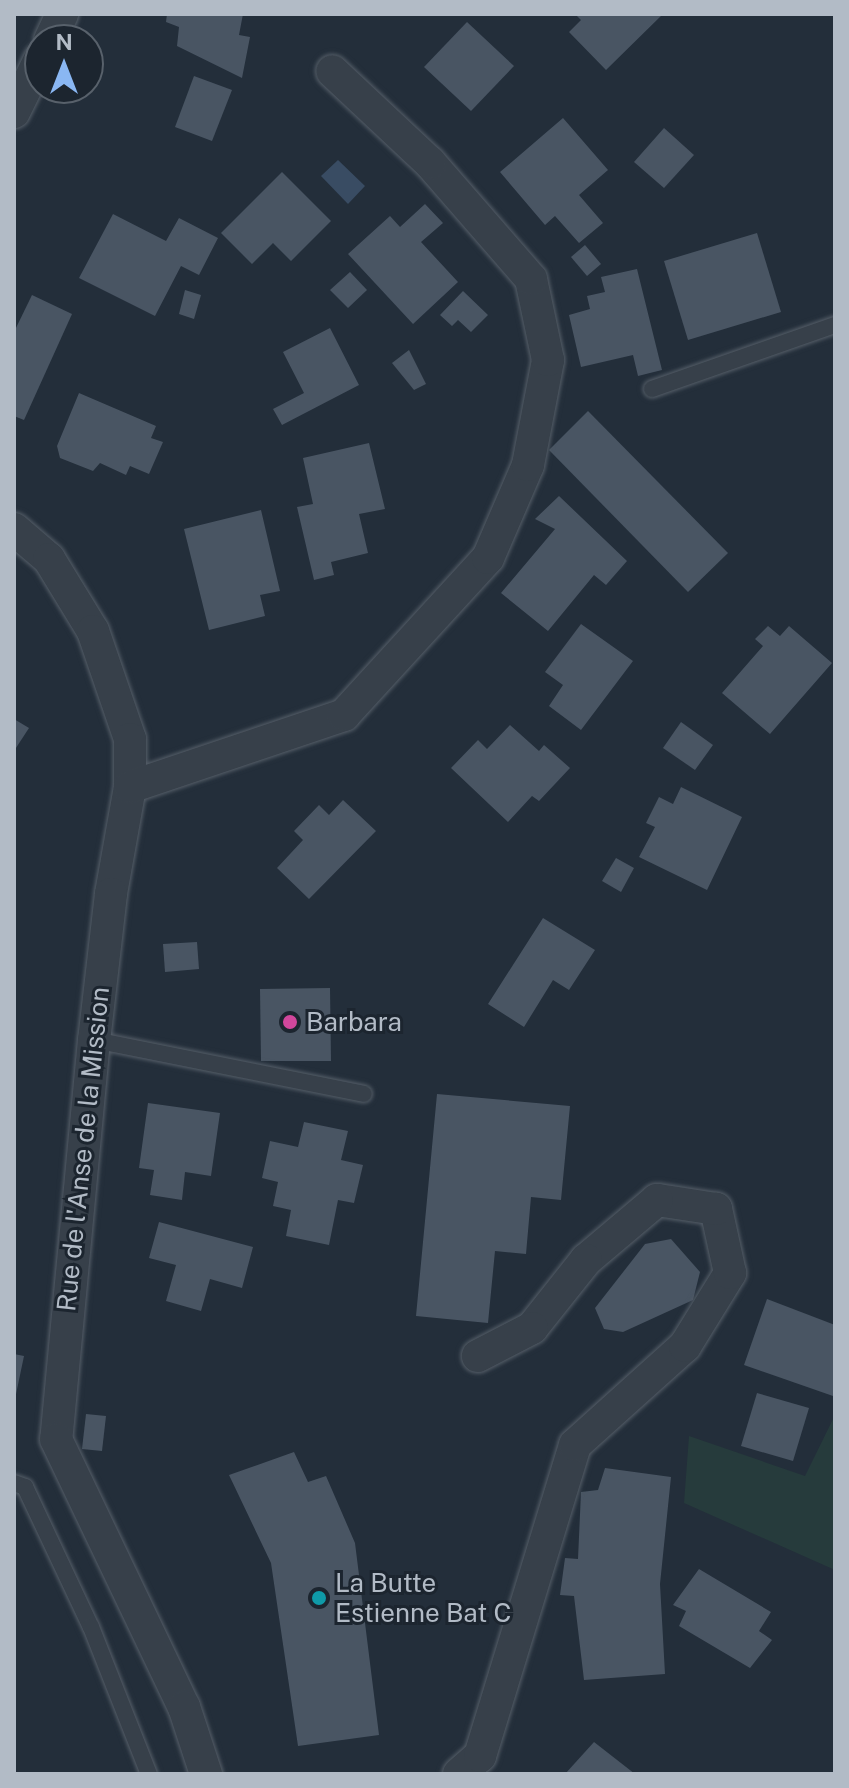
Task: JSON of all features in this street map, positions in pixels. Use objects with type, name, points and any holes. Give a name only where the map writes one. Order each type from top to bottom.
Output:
[{"type":"street","points":[[130,787],[344,715],[465,588],[488,558],[528,465],[548,360],[531,279],[430,163],[332,71]]},
{"type":"street","points":[[14,112],[24,92]]},
{"type":"street","name":"Rue de l'Anse de la Mission","points":[[14,529],[49,559],[93,631],[130,739],[130,787],[111,894],[94,1040],[56,1439],[184,1707],[206,1774]]},
{"type":"street","points":[[459,1774],[480,1756],[575,1445],[685,1346],[730,1273],[716,1209],[657,1200],[586,1260],[532,1328],[478,1356]]},
{"type":"lane","points":[[652,389],[835,325]]},
{"type":"lane","points":[[94,1040],[364,1094]]},
{"type":"lane","points":[[14,1483],[25,1487],[91,1627],[149,1774]]},
{"type":"green space","points":[[835,1415],[835,1570],[684,1503],[689,1436],[805,1476]]},
{"type":"water","points":[[338,160],[365,186],[348,204],[321,176]]},
{"type":"building","points":[[167,14],[243,14],[239,35],[250,37],[242,78],[177,46],[179,27],[166,22]]},
{"type":"building","points":[[575,14],[663,14],[606,70],[569,32],[581,20]]},
{"type":"building","points":[[467,22],[514,66],[471,111],[424,67]]},
{"type":"building","points":[[194,76],[232,90],[212,141],[175,127]]},
{"type":"building","points":[[563,118],[608,170],[579,195],[603,223],[579,243],[555,216],[545,225],[500,172]]},
{"type":"building","points":[[664,128],[694,155],[664,188],[634,162]]},
{"type":"building","points":[[282,172],[331,221],[291,261],[273,243],[252,264],[221,233]]},
{"type":"building","points":[[425,204],[443,223],[421,242],[458,282],[413,324],[348,254],[390,216],[400,227]]},
{"type":"building","points":[[113,214],[166,241],[179,218],[218,238],[199,275],[181,266],[155,316],[79,278]]},
{"type":"building","points":[[757,233],[781,312],[688,340],[664,261]]},
{"type":"building","points":[[585,245],[601,264],[587,276],[571,257]]},
{"type":"building","points":[[637,269],[662,370],[638,376],[633,355],[581,367],[569,315],[590,309],[587,296],[605,292],[601,277]]},
{"type":"building","points":[[350,272],[367,290],[348,308],[330,290]]},
{"type":"building","points":[[185,290],[201,295],[194,319],[179,314]]},
{"type":"building","points":[[463,291],[488,315],[471,332],[458,320],[452,326],[440,315]]},
{"type":"building","points":[[32,295],[72,314],[24,420],[14,416],[14,332]]},
{"type":"building","points":[[330,328],[359,385],[282,425],[273,409],[304,393],[283,352]]},
{"type":"building","points":[[409,350],[426,384],[414,390],[392,363]]},
{"type":"building","points":[[79,393],[156,426],[151,438],[163,442],[149,474],[130,466],[126,475],[100,463],[93,471],[60,458],[57,446]]},
{"type":"building","points":[[588,411],[728,553],[688,592],[549,450]]},
{"type":"building","points":[[369,443],[385,509],[359,514],[368,553],[331,562],[334,575],[314,580],[297,507],[313,504],[303,458]]},
{"type":"building","points":[[559,496],[627,561],[606,585],[594,575],[548,631],[501,593],[555,529],[535,519]]},
{"type":"building","points":[[261,510],[280,591],[260,595],[265,616],[209,630],[184,529]]},
{"type":"building","points":[[581,624],[633,661],[581,730],[549,706],[563,685],[545,672]]},
{"type":"building","points":[[768,626],[780,636],[789,626],[832,663],[770,734],[722,693],[763,646],[755,639]]},
{"type":"building","points":[[14,719],[29,728],[14,751]]},
{"type":"building","points":[[681,722],[713,745],[695,770],[663,748]]},
{"type":"building","points":[[510,725],[539,751],[544,745],[570,768],[539,801],[532,796],[508,822],[451,768],[478,740],[487,749]]},
{"type":"building","points":[[681,787],[742,817],[707,890],[639,857],[655,827],[646,823],[659,797],[673,804]]},
{"type":"building","points":[[343,800],[376,831],[309,899],[277,868],[303,840],[294,831],[319,805],[329,815]]},
{"type":"building","points":[[616,858],[634,868],[621,892],[602,881]]},
{"type":"building","points":[[543,918],[595,950],[569,990],[553,980],[524,1027],[488,1004]]},
{"type":"building","points":[[197,942],[199,969],[165,972],[163,944]]},
{"type":"building","points":[[330,988],[331,1061],[261,1061],[260,989]]},
{"type":"building","points":[[437,1094],[570,1106],[561,1200],[531,1197],[526,1254],[495,1251],[488,1323],[416,1316]]},
{"type":"building","points":[[148,1103],[220,1113],[211,1176],[185,1172],[182,1200],[150,1195],[154,1170],[139,1168]]},
{"type":"building","points":[[304,1122],[348,1131],[341,1160],[363,1165],[354,1203],[338,1200],[329,1245],[286,1236],[291,1210],[273,1206],[278,1182],[262,1178],[270,1141],[298,1147]]},
{"type":"building","points":[[159,1222],[253,1247],[242,1288],[210,1279],[201,1311],[166,1301],[176,1265],[149,1258]]},
{"type":"building","points":[[671,1239],[700,1272],[693,1300],[623,1332],[604,1329],[595,1308],[645,1244]]},
{"type":"building","points":[[767,1299],[835,1325],[833,1396],[744,1365]]},
{"type":"building","points":[[14,1354],[24,1356],[15,1399],[14,1399]]},
{"type":"building","points":[[757,1393],[809,1408],[793,1461],[741,1446]]},
{"type":"building","points":[[86,1414],[106,1416],[102,1451],[82,1449]]},
{"type":"building","name":"La Butte Estienne Bat C","points":[[294,1452],[308,1482],[326,1476],[355,1543],[379,1735],[298,1746],[271,1563],[229,1475]]},
{"type":"building","points":[[605,1468],[671,1477],[660,1584],[665,1674],[584,1680],[574,1596],[560,1595],[565,1558],[578,1559],[581,1492],[598,1490]]},
{"type":"building","points":[[699,1569],[771,1612],[759,1631],[772,1640],[750,1668],[679,1626],[686,1611],[673,1605]]},
{"type":"building","points":[[594,1742],[635,1774],[565,1774]]},
{"type":"place","name":"Barbara","points":[[290,1022]]},
{"type":"place","name":"La Butte Estienne Bat C","points":[[319,1598]]}]
